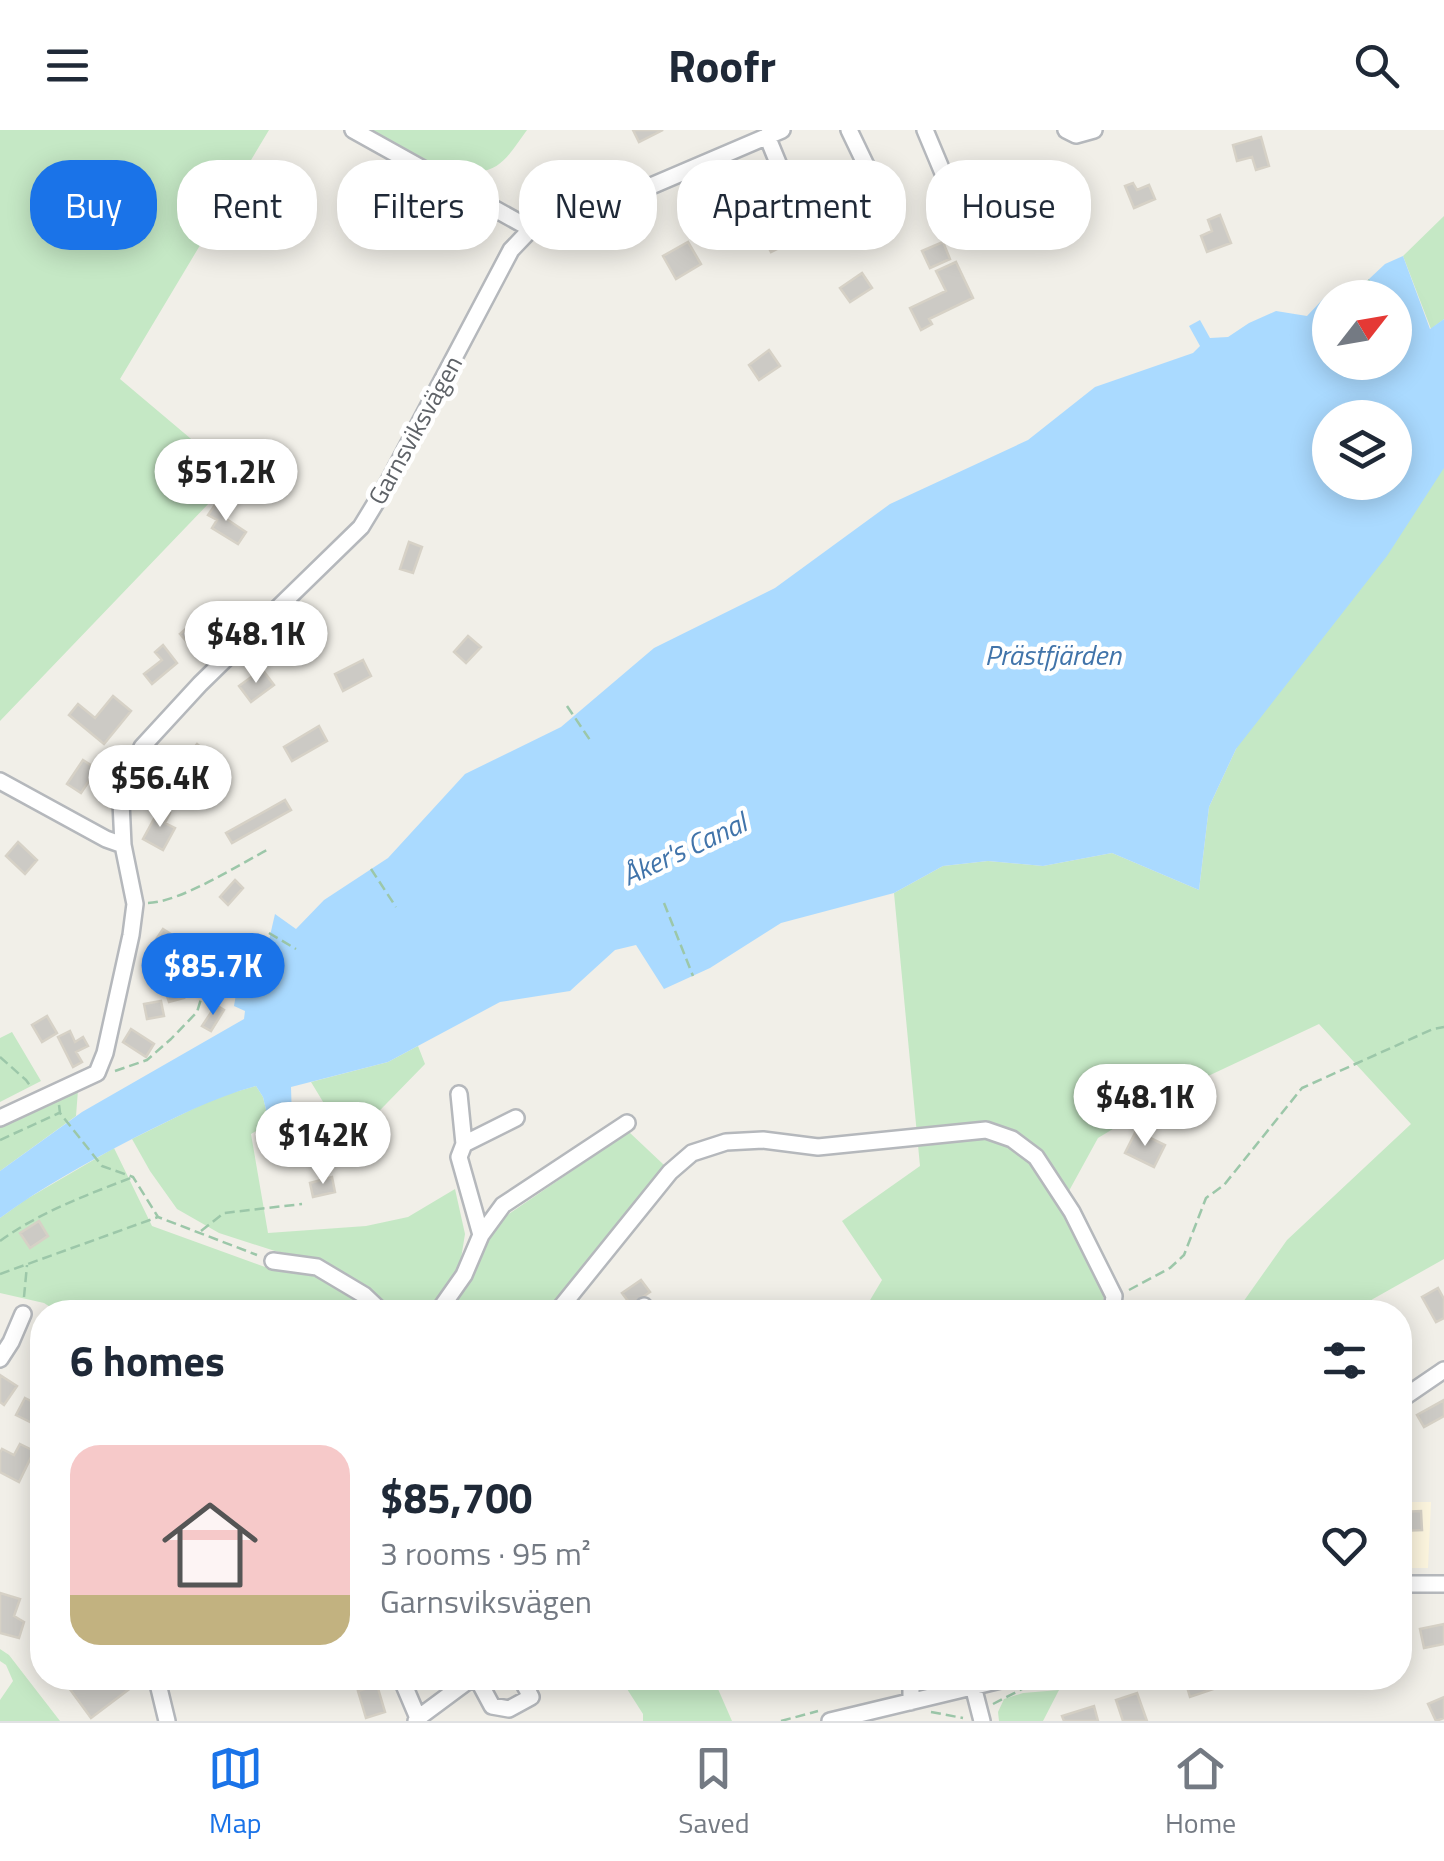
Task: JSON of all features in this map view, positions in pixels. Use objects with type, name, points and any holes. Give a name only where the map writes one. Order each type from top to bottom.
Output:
[{"type":"street","points":[[353,130],[519,222]]},
{"type":"street","points":[[848,130],[863,160]]},
{"type":"street","points":[[926,130],[938,160]]},
{"type":"street","points":[[1066,130],[1076,136],[1094,130]]},
{"type":"street","points":[[657,183],[775,133],[782,160]]},
{"type":"street","name":"Garnsviksvägen","points":[[97,1073],[131,936],[135,904],[123,845],[121,802],[142,747],[200,684],[361,526],[519,242]]},
{"type":"street","points":[[0,781],[123,845]]},
{"type":"street","points":[[0,1118],[97,1073]]},
{"type":"street","points":[[459,1094],[464,1144],[459,1157],[481,1235]]},
{"type":"street","points":[[464,1144],[516,1118]]},
{"type":"street","points":[[446,1300],[464,1275],[481,1235],[503,1205],[628,1123]]},
{"type":"street","points":[[567,1300],[670,1172],[692,1152],[726,1142],[763,1140],[818,1146],[986,1130],[1012,1139],[1036,1157],[1072,1212],[1111,1300]]},
{"type":"street","points":[[273,1261],[316,1267],[369,1300]]},
{"type":"street","points":[[0,1359],[23,1314]]},
{"type":"street","points":[[1412,1392],[1444,1370]]},
{"type":"street","points":[[1412,1584],[1444,1584]]},
{"type":"street","points":[[159,1690],[167,1721]]},
{"type":"street","points":[[406,1690],[417,1720],[458,1690]]},
{"type":"street","points":[[482,1690],[492,1706],[509,1709],[531,1697],[527,1690]]},
{"type":"street","points":[[913,1690],[917,1706]]},
{"type":"street","points":[[830,1721],[917,1706],[962,1690]]},
{"type":"street","points":[[974,1690],[981,1716]]},
{"type":"path","points":[[567,706],[590,740]]},
{"type":"path","points":[[135,904],[159,903],[182,894],[269,848]]},
{"type":"path","points":[[371,869],[396,907]]},
{"type":"path","points":[[664,903],[693,976]]},
{"type":"path","points":[[269,933],[296,950]]},
{"type":"path","points":[[97,1073],[147,1060],[197,1012],[206,984]]},
{"type":"path","points":[[1119,1300],[1170,1268],[1184,1254],[1206,1198],[1224,1186],[1302,1088],[1434,1028],[1444,1027]]},
{"type":"path","points":[[0,1056],[26,1080],[40,1101]]},
{"type":"path","points":[[0,1140],[60,1112],[102,1166],[132,1177],[158,1217],[273,1261]]},
{"type":"path","points":[[0,1241],[61,1206],[132,1177]]},
{"type":"path","points":[[199,1233],[224,1213],[302,1204]]},
{"type":"path","points":[[0,1274],[158,1217]]},
{"type":"path","points":[[23,1314],[27,1264]]},
{"type":"path","points":[[917,1706],[965,1718],[981,1716],[1021,1690]]},
{"type":"shaded area","points":[[1412,1502],[1431,1502],[1428,1568],[1412,1568]]},
{"type":"green space","points":[[0,130],[269,130],[251,160],[177,160],[177,250],[197,250],[120,379],[235,476],[0,721]]},
{"type":"green space","points":[[366,130],[527,130],[499,164],[499,160],[422,160]]},
{"type":"green space","points":[[1444,216],[1444,319],[1431,329],[1403,256]]},
{"type":"green space","points":[[1444,426],[1444,1259],[1372,1300],[1244,1300],[1287,1240],[1411,1124],[1319,1024],[1174,1092],[1098,1138],[1064,1200],[1104,1291],[1104,1300],[870,1300],[882,1280],[842,1221],[920,1166],[894,893],[943,866],[988,861],[1043,866],[1112,853],[1199,890],[1209,807],[1327,569],[1383,500],[1412,500],[1412,465]]},
{"type":"green space","points":[[12,1032],[41,1081],[0,1102],[0,1038]]},
{"type":"green space","points":[[418,1046],[425,1064],[348,1143],[311,1082],[388,1062]]},
{"type":"green space","points":[[256,1086],[263,1097],[269,1123],[251,1134],[268,1233],[366,1226],[408,1217],[455,1189],[465,1234],[459,1271],[438,1300],[383,1300],[321,1260],[275,1251],[219,1233],[177,1209],[132,1139],[217,1097]]},
{"type":"green space","points":[[78,1090],[76,1116],[0,1171],[0,1126]]},
{"type":"green space","points":[[629,1132],[664,1165],[555,1300],[455,1300],[471,1277],[497,1222]]},
{"type":"green space","points":[[114,1148],[152,1226],[265,1267],[317,1277],[355,1300],[31,1300],[0,1293],[0,1218]]},
{"type":"green space","points":[[0,1649],[30,1682],[30,1690],[36,1690],[60,1721],[0,1721],[0,1700],[13,1681],[0,1661]]},
{"type":"green space","points":[[628,1690],[718,1690],[732,1721],[643,1721],[643,1714]]},
{"type":"green space","points":[[1059,1690],[1043,1721],[999,1721],[1004,1699]]},
{"type":"water","name":"Prästfjärden","points":[[1403,256],[1412,280],[1368,280],[1385,264]]},
{"type":"water","name":"Prästfjärden","points":[[1412,280],[1430,329],[1444,319],[1444,468],[1387,556],[1236,749],[1209,807],[1199,890],[1112,853],[1043,866],[988,861],[943,866],[894,893],[781,923],[710,968],[664,989],[636,945],[615,950],[570,991],[500,1002],[388,1062],[291,1087],[292,1120],[269,1123],[256,1086],[240,1091],[193,1109],[117,1147],[0,1218],[0,1171],[82,1112],[244,1019],[245,1011],[234,1006],[236,994],[246,994],[259,983],[275,914],[296,929],[324,900],[388,858],[465,774],[561,727],[654,648],[775,588],[890,504],[1028,440],[1095,387],[1193,353],[1200,346],[1189,326],[1200,320],[1210,338],[1228,337],[1276,311],[1307,316],[1312,311],[1312,380],[1412,380]]},
{"type":"building","points":[[633,130],[663,130],[639,142]]},
{"type":"building","points":[[1261,137],[1269,166],[1256,170],[1252,157],[1237,161],[1233,145]]},
{"type":"building","points":[[1133,183],[1137,190],[1149,185],[1155,199],[1134,208],[1125,186]]},
{"type":"building","points":[[1220,215],[1231,243],[1207,252],[1201,236],[1212,231],[1208,220]]},
{"type":"building","points":[[677,248],[693,250],[701,264],[676,279],[663,256]]},
{"type":"building","points":[[946,250],[950,259],[930,268],[922,251]]},
{"type":"building","points":[[956,262],[973,298],[929,319],[932,324],[921,330],[910,308],[946,291],[936,271]]},
{"type":"building","points":[[862,273],[872,288],[850,302],[840,288]]},
{"type":"building","points":[[769,350],[780,366],[759,380],[749,365]]},
{"type":"building","points":[[217,502],[230,510],[225,518],[246,532],[238,544],[212,528],[217,520],[208,515]]},
{"type":"building","points":[[409,542],[422,547],[413,573],[400,569]]},
{"type":"building","points":[[205,612],[218,627],[204,638],[209,644],[197,654],[180,634]]},
{"type":"building","points":[[468,636],[481,647],[466,663],[454,652]]},
{"type":"building","points":[[163,645],[177,663],[152,684],[144,674],[162,660],[155,652]]},
{"type":"building","points":[[363,660],[371,676],[343,691],[335,674]]},
{"type":"building","points":[[262,669],[274,685],[251,702],[239,686]]},
{"type":"building","points":[[113,696],[131,711],[104,744],[69,715],[78,704],[95,718]]},
{"type":"building","points":[[319,726],[327,741],[292,761],[284,747]]},
{"type":"building","points":[[197,744],[209,754],[190,776],[179,766]]},
{"type":"building","points":[[83,760],[97,769],[81,793],[67,784]]},
{"type":"building","points":[[285,800],[291,810],[232,843],[226,833]]},
{"type":"building","points":[[160,808],[170,813],[165,823],[175,828],[163,850],[143,839]]},
{"type":"building","points":[[18,842],[37,860],[25,874],[6,856]]},
{"type":"building","points":[[235,880],[243,888],[228,905],[220,897]]},
{"type":"building","points":[[163,929],[182,941],[170,959],[151,947]]},
{"type":"building","points":[[212,946],[228,957],[218,973],[201,962]]},
{"type":"building","points":[[179,983],[184,998],[169,1002],[164,987]]},
{"type":"building","points":[[161,1001],[164,1016],[147,1019],[144,1004]]},
{"type":"building","points":[[216,1005],[224,1010],[211,1031],[202,1026]]},
{"type":"building","points":[[47,1016],[57,1033],[42,1042],[32,1025]]},
{"type":"building","points":[[131,1029],[154,1044],[146,1057],[123,1042]]},
{"type":"building","points":[[70,1031],[75,1042],[83,1037],[88,1046],[76,1052],[82,1062],[73,1067],[58,1037]]},
{"type":"building","points":[[1136,1131],[1165,1145],[1154,1167],[1125,1153]]},
{"type":"building","points":[[332,1177],[335,1192],[313,1197],[310,1183]]},
{"type":"building","points":[[39,1221],[48,1236],[30,1248],[20,1233]]},
{"type":"building","points":[[641,1280],[650,1292],[638,1300],[627,1300],[622,1293]]},
{"type":"building","points":[[1438,1288],[1444,1299],[1444,1318],[1436,1322],[1422,1297]]},
{"type":"building","points":[[0,1375],[17,1386],[4,1405],[0,1402]]},
{"type":"building","points":[[25,1398],[30,1400],[30,1422],[16,1415]]},
{"type":"building","points":[[1444,1400],[1444,1416],[1424,1427],[1417,1415]]},
{"type":"building","points":[[20,1444],[30,1449],[30,1459],[19,1482],[0,1472],[2,1449],[14,1455]]},
{"type":"building","points":[[1412,1511],[1421,1511],[1422,1530],[1412,1530]]},
{"type":"building","points":[[0,1593],[20,1599],[14,1616],[24,1622],[19,1638],[0,1633]]},
{"type":"building","points":[[1444,1624],[1444,1644],[1424,1648],[1420,1629]]},
{"type":"building","points":[[71,1690],[128,1690],[91,1718]]},
{"type":"building","points":[[378,1690],[385,1712],[366,1718],[358,1691]]},
{"type":"building","points":[[1188,1690],[1210,1690],[1190,1697]]},
{"type":"building","points":[[1137,1693],[1147,1721],[1123,1721],[1116,1700]]},
{"type":"building","points":[[1444,1697],[1444,1718],[1436,1721],[1428,1704]]},
{"type":"building","points":[[1094,1706],[1098,1721],[1064,1721],[1062,1716]]},
{"type":"water label","name":"Åker's Canal","points":[[684,849]]}]
